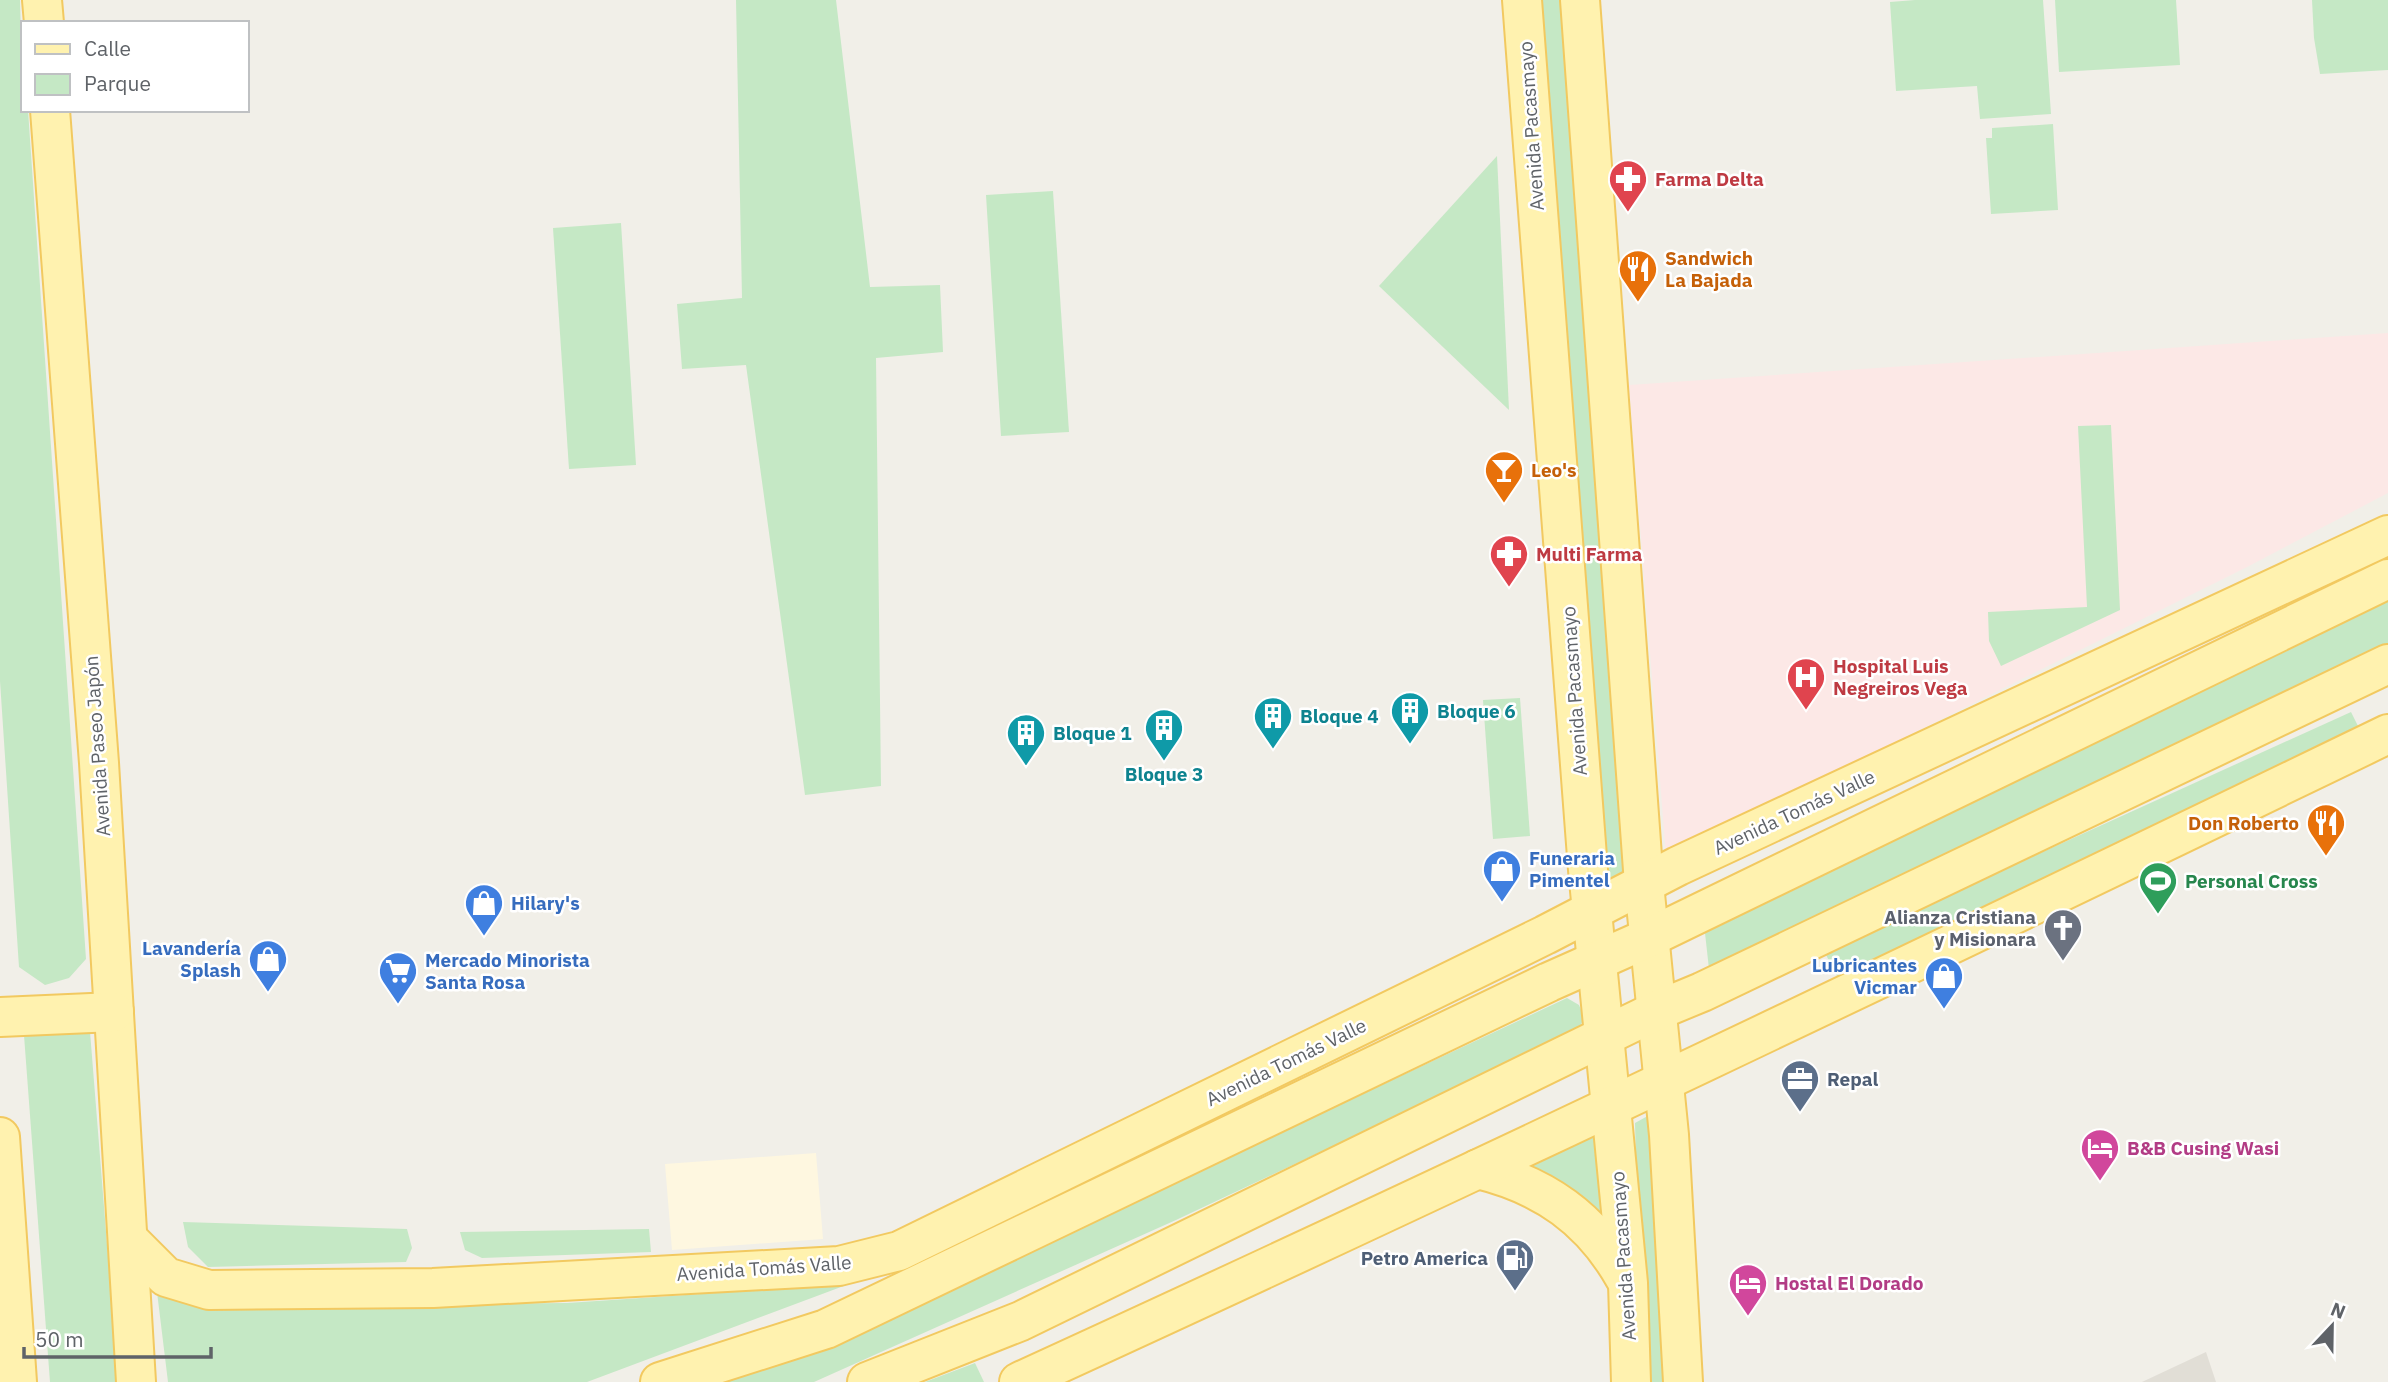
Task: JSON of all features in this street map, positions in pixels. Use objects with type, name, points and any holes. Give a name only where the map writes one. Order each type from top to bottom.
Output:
[{"type":"main road","points":[[42,0],[44,21]]},
{"type":"main road","name":"Avenida Pacasmayo","points":[[1522,0],[1592,910],[1628,1283],[1631,1382]]},
{"type":"main road","points":[[1580,0],[1648,938],[1665,1081],[1683,1382]]},
{"type":"main road","name":"Avenida Paseo Japón","points":[[50,112],[97,736],[136,1382]]},
{"type":"main road","points":[[1549,361],[1605,358]]},
{"type":"main road","name":"Avenida Tomás Valle","points":[[128,1239],[166,1277],[209,1290],[433,1288],[839,1266],[898,1251],[1644,884],[2388,535]]},
{"type":"main road","points":[[660,1382],[825,1329],[1648,938],[2388,579]]},
{"type":"main road","points":[[867,1382],[1021,1321],[1656,1011],[1702,992],[2388,664]]},
{"type":"main road","points":[[1019,1382],[1665,1081],[2388,734]]},
{"type":"main road","points":[[0,1017],[114,1012]]},
{"type":"main road","points":[[0,1137],[17,1382]]},
{"type":"main road","points":[[1478,1169],[1531,1185],[1556,1199],[1598,1236],[1628,1283]]},
{"type":"shaded area","name":"Hospital Luis Negreiros Vega","points":[[2388,333],[2388,493],[2247,567],[1666,856],[1629,385]]},
{"type":"shaded area","points":[[816,1153],[823,1239],[672,1250],[665,1164]]},
{"type":"shaded area","points":[[2206,1352],[2216,1382],[2142,1382]]},
{"type":"green space","points":[[0,0],[20,0],[21,112],[28,112],[86,959],[69,978],[45,985],[19,967],[0,681]]},
{"type":"green space","points":[[736,0],[836,0],[870,287],[940,285],[943,352],[876,358],[881,786],[805,795],[746,365],[682,369],[677,304],[742,298]]},
{"type":"green space","points":[[1522,0],[1580,0],[1644,884],[1591,903]]},
{"type":"green space","points":[[2043,0],[2051,114],[1980,119],[1977,86],[1896,91],[1890,2]]},
{"type":"green space","points":[[2055,0],[2176,0],[2180,65],[2059,72]]},
{"type":"green space","points":[[2312,0],[2388,0],[2388,70],[2320,74]]},
{"type":"green space","points":[[2053,124],[2058,210],[1991,214],[1986,138],[1992,138],[1992,128]]},
{"type":"green space","points":[[1497,156],[1509,410],[1379,286]]},
{"type":"green space","points":[[1053,191],[1069,432],[1001,436],[986,195]]},
{"type":"green space","points":[[621,223],[636,465],[569,469],[553,228]]},
{"type":"green space","points":[[2111,425],[2120,610],[2001,666],[1989,641],[1988,612],[2087,607],[2078,426]]},
{"type":"green space","points":[[2388,600],[2388,645],[1709,969],[1705,933]]},
{"type":"green space","points":[[1520,698],[1530,836],[1493,839],[1483,700]]},
{"type":"green space","points":[[2351,712],[2360,730],[1838,978],[1824,951]]},
{"type":"green space","points":[[1567,998],[1579,1005],[1584,1017],[1579,1030],[1176,1220],[814,1382],[712,1382],[1106,1214]]},
{"type":"green space","points":[[89,1019],[118,1382],[50,1382],[23,1022]]},
{"type":"green space","points":[[1655,1112],[1664,1382],[1642,1382],[1635,1123]]},
{"type":"green space","points":[[1607,1130],[1613,1227],[1527,1166]]},
{"type":"green space","points":[[183,1222],[407,1229],[412,1248],[406,1262],[208,1267],[188,1247]]},
{"type":"green space","points":[[649,1229],[651,1252],[482,1258],[465,1250],[460,1232]]},
{"type":"green space","points":[[849,1284],[587,1382],[168,1382],[157,1292],[196,1306],[567,1303]]},
{"type":"green space","points":[[975,1363],[984,1382],[925,1382]]},
{"type":"place","name":"Farma Delta","points":[[1628,213]]},
{"type":"place","name":"Sandwich La Bajada","points":[[1638,303]]},
{"type":"place","name":"Leo's","points":[[1504,504]]},
{"type":"place","name":"Multi Farma","points":[[1509,588]]},
{"type":"place","name":"Hospital Luis Negreiros Vega","points":[[1806,711]]},
{"type":"place","name":"Bloque 6","points":[[1410,745]]},
{"type":"place","name":"Bloque 4","points":[[1273,750]]},
{"type":"place","name":"Bloque 3","points":[[1164,762]]},
{"type":"place","name":"Bloque 1","points":[[1026,767]]},
{"type":"place","name":"Don Roberto","points":[[2326,857]]},
{"type":"place","name":"Funeraria Pimentel","points":[[1502,903]]},
{"type":"place","name":"Personal Cross","points":[[2158,915]]},
{"type":"place","name":"Hilary's","points":[[484,937]]},
{"type":"place","name":"Alianza Cristiana y Misionara","points":[[2063,962]]},
{"type":"place","name":"Lavandería Splash","points":[[268,993]]},
{"type":"place","name":"Mercado Minorista Santa Rosa","points":[[398,1005]]},
{"type":"place","name":"Lubricantes Vicmar","points":[[1944,1010]]},
{"type":"place","name":"Repal","points":[[1800,1113]]},
{"type":"place","name":"B&B Cusing Wasi","points":[[2100,1182]]},
{"type":"place","name":"Petro America","points":[[1515,1292]]},
{"type":"place","name":"Hostal El Dorado","points":[[1748,1317]]}]
